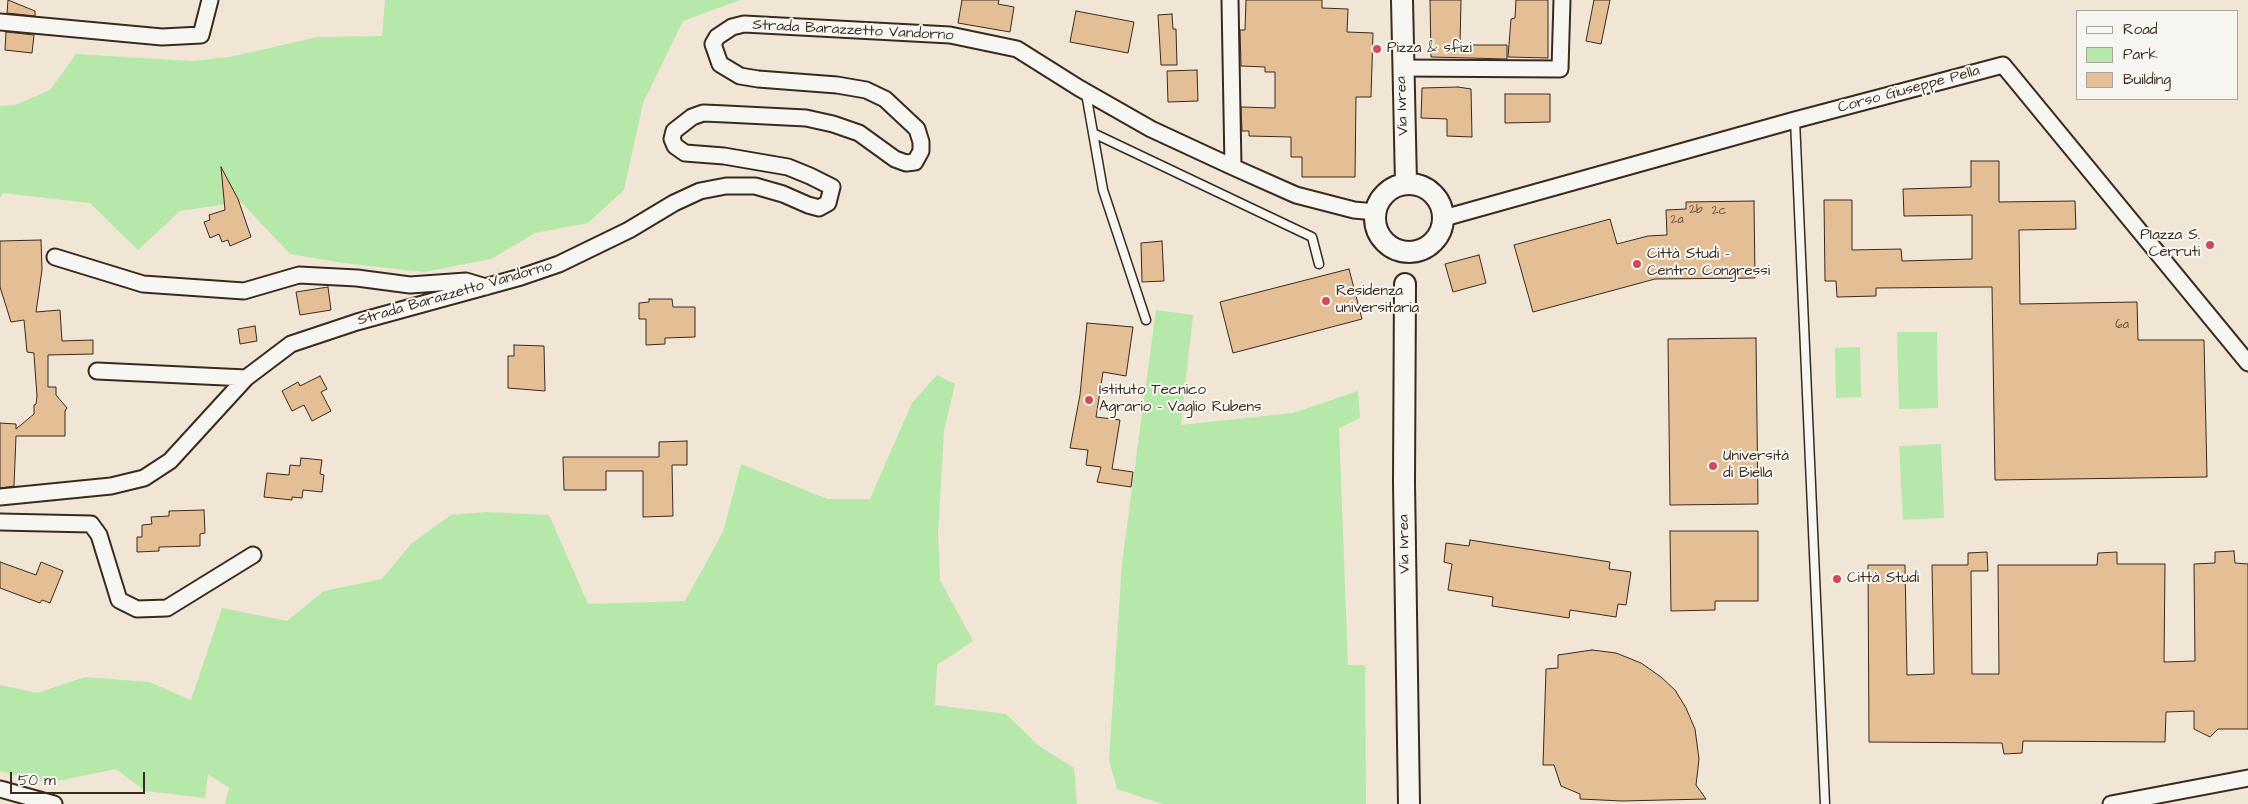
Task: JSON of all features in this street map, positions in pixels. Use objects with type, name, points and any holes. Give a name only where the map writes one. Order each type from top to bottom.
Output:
[{"type":"main road","name":"Via Ivrea","points":[[1402,0],[1406,183]]},
{"type":"main road","points":[[1406,183],[1417,184],[1432,192],[1442,206],[1444,218],[1442,229],[1432,243],[1416,252],[1405,252],[1390,246],[1378,234],[1375,223],[1375,212],[1385,192],[1395,186],[1406,183]]},
{"type":"main road","name":"Via Ivrea","points":[[1405,252],[1404,484],[1409,804]]},
{"type":"street","points":[[0,22],[162,37],[201,35],[210,0]]},
{"type":"street","points":[[1230,0],[1233,167]]},
{"type":"street","points":[[1402,68],[1560,69],[1562,0]]},
{"type":"street","name":"Strada Barazzetto Vandorno","points":[[0,497],[111,486],[144,478],[170,461],[246,378],[291,344],[357,322],[486,287],[560,264],[629,230],[700,190],[726,186],[755,186],[783,194],[819,208],[828,203],[832,187],[788,167],[724,156],[685,153],[675,146],[672,139],[674,131],[682,124],[703,113],[806,118],[833,124],[859,133],[895,159],[906,163],[915,162],[921,151],[921,142],[917,129],[884,99],[872,93],[837,85],[740,76],[720,64],[713,44],[717,37],[732,27],[744,24],[950,35],[1017,49],[1086,93],[1151,129],[1233,167],[1296,195],[1354,210],[1375,212]]},
{"type":"street","name":"Corso Giuseppe Pella","points":[[1444,218],[1795,120],[2003,65],[2248,363]]},
{"type":"street","points":[[55,257],[143,284],[244,291],[299,275],[357,278],[410,285],[466,281],[486,287]]},
{"type":"street","points":[[97,371],[246,378]]},
{"type":"street","points":[[0,522],[91,524],[99,535],[119,600],[138,609],[167,608],[253,556]]},
{"type":"street","points":[[2111,804],[2248,778]]},
{"type":"street","points":[[0,789],[54,804]]},
{"type":"lane","points":[[1086,93],[1103,190],[1146,320]]},
{"type":"lane","points":[[1795,120],[1825,804]]},
{"type":"lane","points":[[1093,133],[1312,237],[1319,264]]},
{"type":"green space","points":[[385,0],[740,0],[683,21],[643,103],[624,190],[588,223],[535,233],[491,259],[424,272],[343,263],[290,254],[241,202],[180,211],[138,250],[90,203],[3,193],[0,197],[0,106],[15,105],[50,90],[76,54],[191,61],[230,57],[318,37],[382,36]]},
{"type":"green space","points":[[1156,310],[1193,315],[1181,425],[1293,413],[1358,391],[1360,418],[1339,428],[1348,665],[1365,665],[1366,804],[1163,804],[1117,789],[1109,760],[1122,563]]},
{"type":"green space","points":[[1897,332],[1937,332],[1938,408],[1899,409]]},
{"type":"green space","points":[[1860,347],[1861,397],[1836,398],[1835,348]]},
{"type":"green space","points":[[937,375],[955,384],[944,431],[938,532],[940,580],[973,641],[937,665],[935,705],[1006,714],[1039,746],[1074,768],[1077,804],[225,804],[229,788],[208,774],[205,798],[145,791],[116,769],[48,783],[0,771],[0,685],[37,693],[85,677],[149,682],[191,700],[222,608],[287,621],[324,591],[382,579],[411,544],[451,515],[486,512],[549,515],[588,604],[685,601],[723,532],[741,464],[827,499],[870,499],[912,403]]},
{"type":"green space","points":[[1941,444],[1944,518],[1903,520],[1899,446]]},
{"type":"building","points":[[8,0],[35,11],[35,16],[7,13]]},
{"type":"building","points":[[962,0],[999,0],[998,4],[1014,7],[1010,32],[958,23]]},
{"type":"building","points":[[1246,0],[1322,0],[1322,8],[1348,9],[1347,32],[1373,33],[1371,97],[1356,97],[1355,177],[1302,177],[1302,157],[1291,157],[1291,137],[1249,136],[1249,131],[1242,131],[1241,107],[1275,108],[1275,72],[1265,72],[1265,67],[1241,66],[1240,30],[1245,30]]},
{"type":"building","points":[[1430,0],[1461,0],[1460,45],[1507,45],[1507,59],[1431,57]]},
{"type":"building","points":[[1516,0],[1548,0],[1548,58],[1508,57],[1511,19],[1515,18]]},
{"type":"building","points":[[1594,0],[1610,0],[1601,44],[1586,41]]},
{"type":"building","points":[[1076,11],[1134,22],[1128,53],[1070,42]]},
{"type":"building","points":[[1172,14],[1173,29],[1176,29],[1177,65],[1161,65],[1158,15]]},
{"type":"building","points":[[6,32],[34,35],[32,53],[5,50]]},
{"type":"building","points":[[1197,70],[1198,101],[1168,102],[1167,71]]},
{"type":"building","points":[[1458,87],[1471,89],[1472,137],[1447,136],[1447,119],[1421,118],[1422,88]]},
{"type":"building","points":[[1505,94],[1550,94],[1550,122],[1505,123]]},
{"type":"building","points":[[1971,161],[1999,161],[1999,202],[2075,201],[2076,229],[2019,230],[2020,304],[2137,302],[2138,340],[2204,340],[2207,477],[1995,480],[1992,287],[1876,288],[1876,296],[1837,297],[1836,281],[1825,281],[1824,200],[1852,200],[1852,250],[1901,249],[1902,261],[1972,259],[1972,215],[1904,216],[1903,189],[1971,187]]},
{"type":"building","points":[[221,167],[238,199],[251,237],[230,246],[228,240],[222,242],[219,234],[210,238],[204,222],[210,220],[209,215],[225,210]]},
{"type":"building","name":"Città Studi - Centro Congressi","points":[[1754,201],[1755,278],[1655,279],[1533,312],[1514,245],[1610,219],[1617,244],[1648,236],[1667,235],[1666,210],[1686,209],[1686,202]]},
{"type":"building","points":[[41,240],[42,270],[36,312],[60,310],[62,341],[93,340],[93,354],[48,355],[48,387],[56,387],[56,395],[67,408],[65,411],[65,436],[16,436],[14,486],[0,488],[0,423],[16,424],[16,429],[34,414],[37,396],[34,353],[27,352],[24,320],[11,322],[0,287],[0,241]]},
{"type":"building","points":[[1162,241],[1164,281],[1142,282],[1141,243]]},
{"type":"building","points":[[1479,255],[1486,283],[1453,292],[1445,264]]},
{"type":"building","points":[[1349,269],[1362,319],[1233,353],[1220,302]]},
{"type":"building","points":[[328,287],[331,310],[300,315],[296,292]]},
{"type":"building","points":[[649,299],[672,299],[673,307],[695,307],[695,337],[665,338],[665,344],[646,345],[646,319],[639,319],[639,303],[649,302]]},
{"type":"building","name":"Istituto Tecnico Agrario - Vaglio Rubens","points":[[1087,323],[1133,327],[1126,376],[1103,372],[1096,417],[1120,420],[1112,469],[1133,472],[1131,487],[1097,482],[1101,467],[1086,465],[1088,450],[1070,448],[1080,395]]},
{"type":"building","points":[[255,326],[257,341],[240,344],[238,329]]},
{"type":"building","points":[[1756,338],[1758,504],[1670,505],[1668,339]]},
{"type":"building","points":[[514,345],[544,346],[545,391],[508,388],[508,356],[514,356]]},
{"type":"building","points":[[320,376],[327,389],[321,392],[331,411],[312,421],[304,405],[292,411],[282,391],[298,382],[300,386]]},
{"type":"building","points":[[687,441],[687,465],[672,465],[673,516],[643,517],[643,471],[606,471],[606,490],[564,490],[563,457],[659,457],[659,442]]},
{"type":"building","points":[[301,458],[322,460],[320,474],[324,475],[322,492],[303,490],[302,498],[292,497],[292,500],[264,497],[267,473],[289,475],[290,465],[300,466]]},
{"type":"building","points":[[204,510],[205,533],[200,534],[200,546],[159,547],[159,551],[137,552],[137,537],[142,537],[142,525],[152,524],[151,517],[169,516],[169,511]]},
{"type":"building","points":[[1670,531],[1758,531],[1758,601],[1715,601],[1715,610],[1671,611]]},
{"type":"building","points":[[1470,540],[1610,562],[1609,569],[1631,572],[1626,605],[1618,604],[1616,617],[1570,610],[1569,618],[1492,606],[1493,597],[1448,590],[1452,564],[1444,562],[1446,543],[1469,546]]},
{"type":"building","points":[[2234,551],[2235,563],[2248,564],[2248,729],[2218,729],[2210,737],[2194,729],[2194,711],[2166,712],[2165,742],[2023,741],[2022,753],[2004,754],[2002,743],[1869,742],[1868,565],[1905,565],[1907,675],[1934,674],[1932,565],[1968,565],[1968,553],[1987,552],[1988,571],[1971,571],[1972,674],[1999,674],[1998,565],[2097,565],[2098,553],[2117,552],[2117,564],[2165,564],[2164,662],[2195,661],[2194,564],[2215,563],[2215,552]]},
{"type":"building","points":[[0,562],[36,575],[41,562],[63,571],[50,603],[42,600],[40,603],[0,588]]},
{"type":"building","points":[[1592,650],[1616,653],[1641,663],[1675,690],[1686,708],[1695,729],[1699,759],[1696,785],[1706,799],[1622,801],[1580,799],[1580,794],[1561,786],[1554,765],[1543,765],[1546,669],[1558,668],[1558,655]]},
{"type":"place","name":"Pizza & sfizi","points":[[1377,49]]},
{"type":"place","name":"PIazza S. Cerruti","points":[[2210,245]]},
{"type":"place","name":"Città Studi - Centro Congressi","points":[[1637,264]]},
{"type":"place","name":"Residenza universitaria","points":[[1326,301]]},
{"type":"place","name":"Istituto Tecnico Agrario - Vaglio Rubens","points":[[1089,400]]},
{"type":"place","name":"Università di Biella","points":[[1713,466]]},
{"type":"place","name":"Città Studi","points":[[1837,579]]}]
